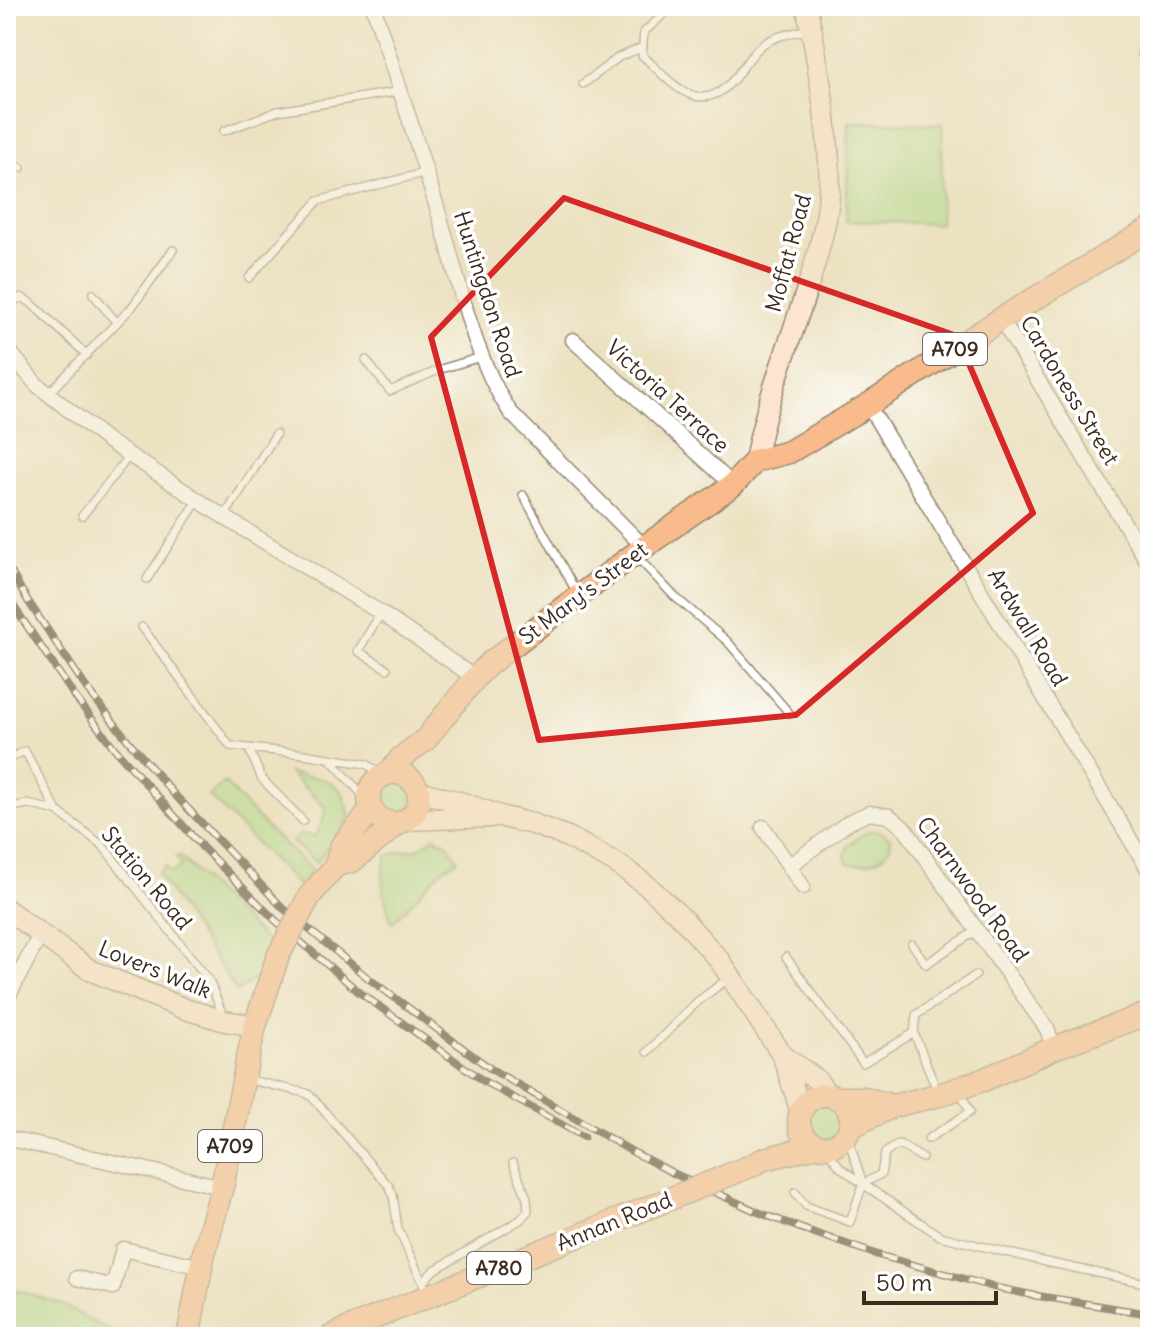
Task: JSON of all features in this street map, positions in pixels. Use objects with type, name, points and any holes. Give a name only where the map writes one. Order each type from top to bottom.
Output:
[{"type":"main road","name":"A709","points":[[755,461],[789,452],[1150,229]]},
{"type":"main road","name":"St Mary's Street","points":[[387,774],[401,758],[425,740],[490,663],[733,485],[755,461]]},
{"type":"main road","name":"St Mary's Street","points":[[416,787],[425,740]]},
{"type":"main road","points":[[387,774],[404,775],[416,787],[420,799],[418,808],[403,822],[383,821],[370,806],[372,786],[387,774]]},
{"type":"main road","name":"A709","points":[[188,1337],[255,1026],[278,956],[309,897],[336,865],[341,847],[370,806]]},
{"type":"main road","name":"A709","points":[[336,865],[352,861],[403,822]]},
{"type":"main road","points":[[893,1106],[864,1098],[820,1096],[806,1104],[800,1116],[804,1135],[810,1142],[821,1146],[841,1142],[849,1131],[893,1106],[983,1080],[1054,1048],[1150,1013]]},
{"type":"main road","points":[[833,1097],[844,1103],[849,1111],[849,1131]]},
{"type":"main road","name":"Annan Road","points":[[759,1162],[800,1116]]},
{"type":"main road","name":"Annan Road","points":[[344,1334],[426,1289],[650,1207],[759,1162],[821,1146]]},
{"type":"street","name":"Huntingdon Road","points":[[373,6],[427,172],[481,357],[496,390],[510,412],[639,551]]},
{"type":"street","name":"Moffat Road","points":[[755,461],[774,386],[814,268],[826,217],[829,153],[812,28],[806,6]]},
{"type":"street","name":"Cardoness Street","points":[[1001,319],[1150,566]]},
{"type":"street","name":"Victoria Terrace","points":[[573,340],[733,485]]},
{"type":"street","points":[[6,347],[36,384],[129,456],[381,613],[475,678]]},
{"type":"street","name":"Ardwall Road","points":[[868,405],[1150,872]]},
{"type":"street","points":[[416,787],[568,837],[616,863],[649,887],[683,919],[731,977],[783,1056],[800,1116]]},
{"type":"street","name":"Charnwood Road","points":[[789,866],[849,822],[869,813],[889,816],[905,829],[977,930],[1047,1029],[1054,1048]]},
{"type":"street","points":[[403,822],[503,817]]},
{"type":"street","points":[[763,827],[803,887]]},
{"type":"street","name":"Lovers Walk","points":[[6,909],[90,970],[185,1009],[255,1026]]},
{"type":"street","points":[[6,1001],[40,935]]},
{"type":"street","points":[[783,1056],[816,1079],[833,1097]]},
{"type":"street","points":[[6,1138],[222,1187]]},
{"type":"street","points":[[77,1278],[113,1287],[123,1249],[201,1267]]},
{"type":"lane","points":[[673,6],[644,32],[642,55],[681,91],[694,97],[706,98],[722,92],[761,46],[771,40],[812,28]]},
{"type":"lane","points":[[583,84],[619,57],[643,47]]},
{"type":"lane","points":[[224,131],[278,111],[401,91]]},
{"type":"lane","points":[[6,157],[21,168]]},
{"type":"lane","points":[[249,278],[318,201],[427,172]]},
{"type":"lane","points":[[48,394],[132,307],[173,250]]},
{"type":"lane","points":[[93,294],[117,323]]},
{"type":"lane","points":[[6,306],[21,297],[30,302],[87,355]]},
{"type":"lane","points":[[366,360],[390,391],[441,369],[481,357]]},
{"type":"lane","points":[[224,517],[276,434]]},
{"type":"lane","points":[[82,516],[129,456]]},
{"type":"lane","points":[[523,495],[579,596]]},
{"type":"lane","points":[[147,579],[198,500]]},
{"type":"lane","points":[[639,551],[674,596],[727,641],[790,714]]},
{"type":"lane","points":[[381,613],[358,651],[387,669]]},
{"type":"lane","points":[[142,627],[230,746],[366,764],[387,774]]},
{"type":"lane","points":[[249,749],[262,779],[303,821]]},
{"type":"lane","points":[[6,760],[25,751],[57,811]]},
{"type":"lane","points":[[329,758],[370,806]]},
{"type":"lane","name":"Station Road","points":[[6,808],[28,804],[57,811],[102,845],[209,980],[225,1021]]},
{"type":"lane","points":[[912,944],[926,964],[977,930]]},
{"type":"lane","points":[[786,957],[863,1063],[914,1033]]},
{"type":"lane","points":[[928,1139],[970,1112],[949,1092],[914,1033],[916,1015],[976,975]]},
{"type":"lane","points":[[647,1052],[698,1001],[731,977]]},
{"type":"lane","points":[[243,1079],[306,1093],[347,1137],[391,1190],[398,1229],[426,1289]]},
{"type":"lane","points":[[795,1192],[806,1206],[850,1222],[863,1184],[849,1131]]},
{"type":"lane","points":[[863,1184],[881,1174],[885,1153],[899,1144],[922,1158]]},
{"type":"lane","points":[[821,1146],[840,1167],[940,1236],[1150,1284]]},
{"type":"lane","points":[[426,1289],[433,1271],[520,1220],[528,1211],[527,1198],[513,1163]]},
{"type":"highlighted area","points":[[564,198],[957,336],[1033,513],[796,715],[539,740],[431,337]]},
{"type":"green space","points":[[849,122],[943,124],[940,224],[846,221]]},
{"type":"green space","points":[[289,773],[331,782],[343,794],[347,804],[350,818],[316,863],[292,842],[300,834],[314,837],[326,808]]},
{"type":"green space","points":[[394,780],[407,785],[412,798],[407,811],[394,816],[381,811],[376,798],[381,785]]},
{"type":"green space","points":[[224,782],[312,871],[301,888],[209,796]]},
{"type":"green space","points":[[869,831],[880,831],[891,839],[887,852],[869,863],[847,863],[847,848]]},
{"type":"green space","points":[[434,837],[448,844],[458,860],[442,870],[392,923],[383,882],[387,856],[420,848]]},
{"type":"green space","points":[[179,855],[270,944],[262,973],[237,992],[158,874],[165,866],[171,873],[182,865],[176,857]]},
{"type":"green space","points":[[825,1103],[838,1108],[843,1121],[838,1134],[825,1139],[812,1134],[807,1121],[812,1108]]},
{"type":"green space","points":[[6,1287],[61,1304],[120,1337],[6,1337]]},
{"type":"railway","points":[[6,564],[85,686],[126,738],[173,793],[283,908],[368,978],[491,1069],[673,1173],[800,1228],[878,1255],[993,1287],[1150,1314]]},
{"type":"railway","points":[[6,595],[73,694],[115,749],[203,848],[275,920],[359,992],[485,1082],[584,1137]]}]
